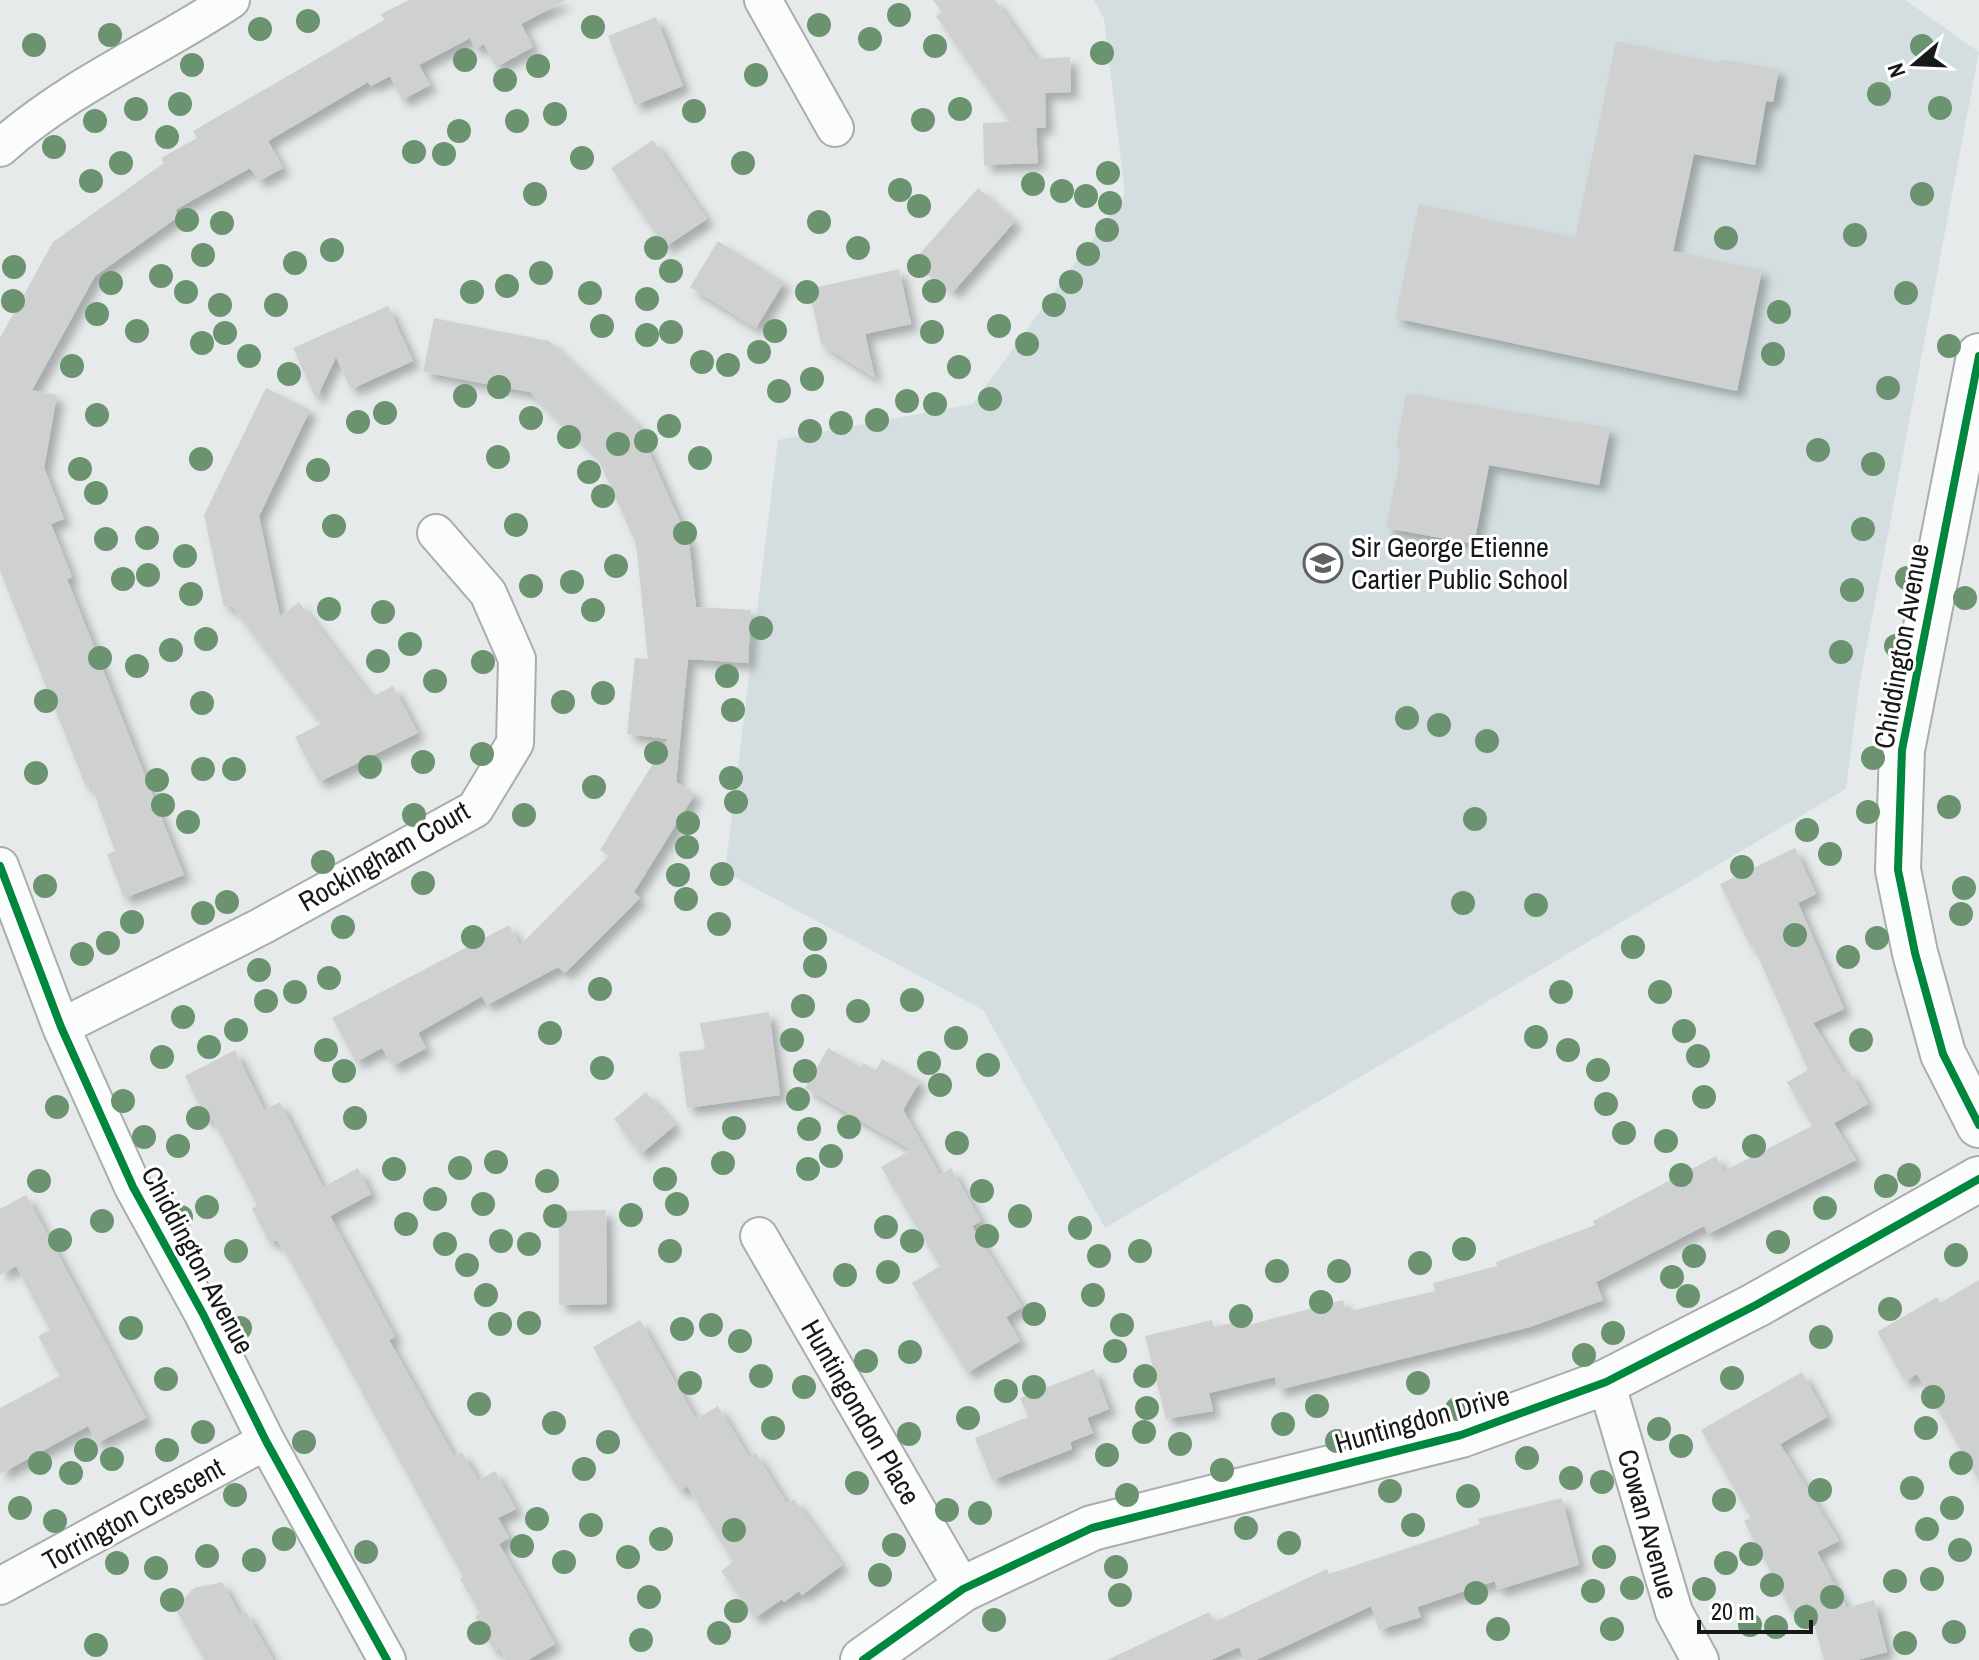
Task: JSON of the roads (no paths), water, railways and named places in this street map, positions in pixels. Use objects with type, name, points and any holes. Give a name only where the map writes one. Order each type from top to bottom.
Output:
[{"type":"street","points":[[0,148],[33,119],[85,84],[231,0]]},
{"type":"street","points":[[763,0],[835,128]]},
{"type":"street","name":"Chiddington Avenue","points":[[1979,356],[1902,750],[1898,870],[1915,953],[1943,1054],[1979,1125]]},
{"type":"street","name":"Rockingham Court","points":[[61,1027],[262,926],[475,809],[515,743],[517,659],[488,593],[436,533]]},
{"type":"street","name":"Chiddington Avenue","points":[[0,866],[61,1027],[133,1187],[203,1314],[266,1441],[387,1660]]},
{"type":"street","name":"Huntingdon Drive","points":[[863,1660],[963,1589],[1092,1528],[1461,1435],[1606,1382],[1756,1305],[1979,1179]]},
{"type":"street","name":"Huntingondon Place","points":[[759,1236],[963,1589]]},
{"type":"street","name":"Cowan Avenue","points":[[1606,1382],[1674,1612],[1700,1660]]},
{"type":"street","name":"Torrington Crescent","points":[[0,1586],[266,1441]]},
{"type":"place","name":"Sir George Etienne Cartier Public School","points":[[1323,563]]}]
